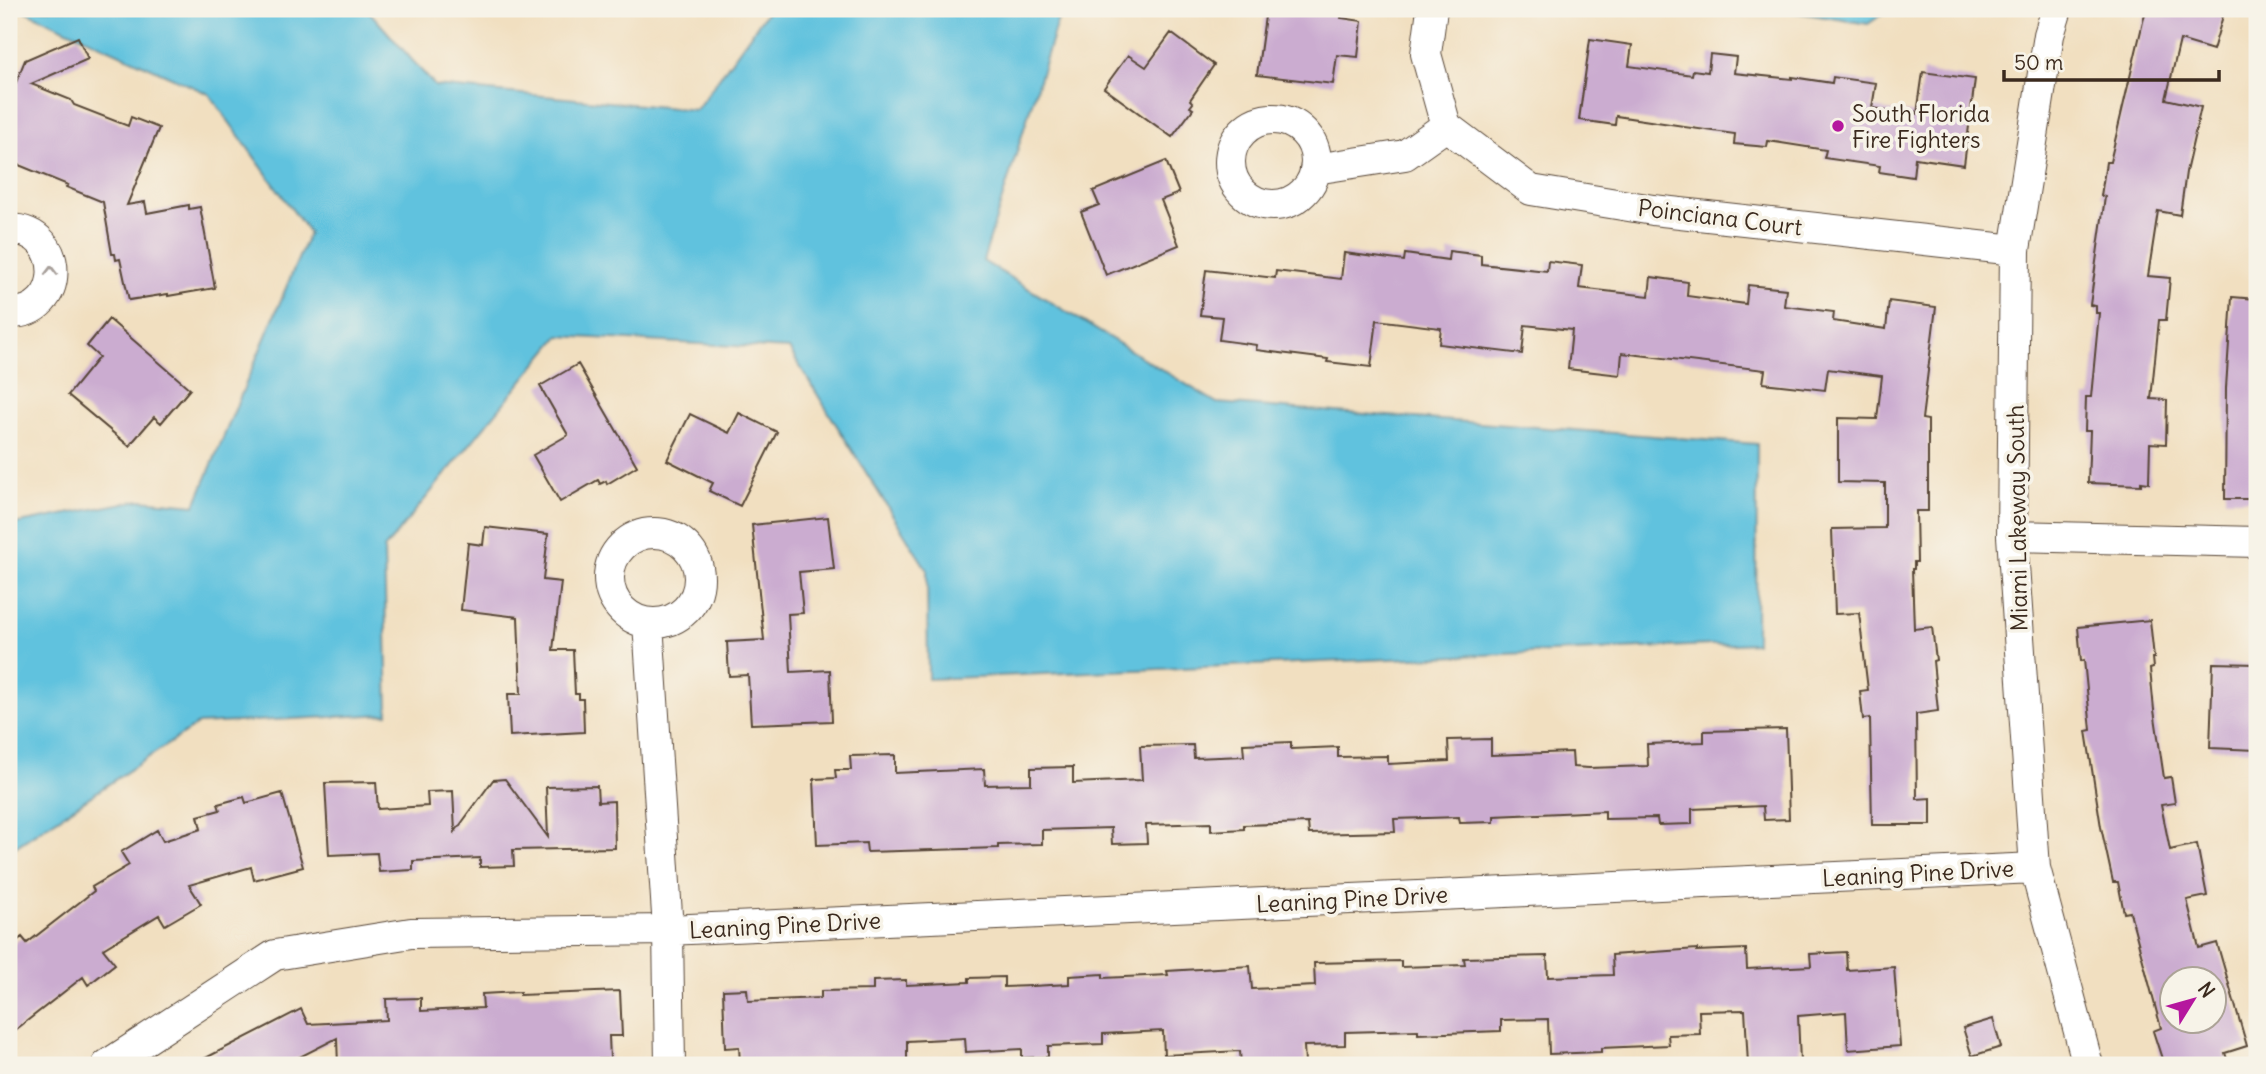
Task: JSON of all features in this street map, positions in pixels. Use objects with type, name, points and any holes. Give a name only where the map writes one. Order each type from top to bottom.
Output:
[{"type":"street","points":[[1315,169],[1405,155],[1446,126],[1426,54],[1432,9]]},
{"type":"street","name":"Miami Lakeway South","points":[[2057,9],[2049,35],[2015,250],[2012,536],[2035,868],[2088,1065]]},
{"type":"street","name":"Poinciana Court","points":[[1446,126],[1531,190],[1653,210],[2015,250]]},
{"type":"street","points":[[9,229],[19,229],[42,242],[49,254],[52,279],[48,292],[40,302],[29,310],[9,313]]},
{"type":"street","points":[[2012,536],[2257,542]]},
{"type":"street","name":"Leaning Pine Drive","points":[[648,623],[668,930],[670,1065]]},
{"type":"street","name":"Leaning Pine Drive","points":[[107,1065],[275,955],[411,933],[668,930],[2035,868]]},
{"type":"water","points":[[367,9],[435,86],[696,110],[769,9],[1061,9],[983,261],[1217,403],[1757,444],[1756,643],[928,679],[927,570],[789,349],[559,336],[384,549],[388,714],[198,724],[9,851],[9,525],[140,500],[195,505],[309,233],[209,94],[25,11]]},
{"type":"water","points":[[1775,9],[1890,9],[1868,24]]},
{"type":"building","points":[[1266,9],[1342,9],[1341,18],[1362,21],[1358,57],[1337,55],[1333,84],[1257,75]]},
{"type":"building","points":[[2146,9],[2225,9],[2213,50],[2180,40],[2166,99],[2201,107],[2186,172],[2180,215],[2158,211],[2148,276],[2170,278],[2166,320],[2159,320],[2151,399],[2167,400],[2166,444],[2150,443],[2149,483],[2088,483],[2090,431],[2085,431],[2086,397],[2091,397],[2099,313],[2096,313],[2096,306],[2090,305],[2105,197],[2101,196],[2106,162],[2110,162]]},
{"type":"building","points":[[1171,33],[1214,65],[1190,100],[1193,103],[1190,107],[1193,109],[1172,137],[1104,88],[1128,55],[1146,67]]},
{"type":"building","points":[[78,37],[88,59],[31,84],[71,100],[74,105],[128,126],[131,117],[159,128],[127,205],[145,202],[147,213],[189,205],[189,209],[200,207],[215,288],[129,300],[120,259],[116,260],[115,254],[112,254],[103,202],[9,161],[9,100],[25,60]]},
{"type":"building","points":[[1590,39],[1632,45],[1629,66],[1692,75],[1693,70],[1708,72],[1710,54],[1736,57],[1734,73],[1832,83],[1833,77],[1876,83],[1872,108],[1917,114],[1923,72],[1975,79],[1964,165],[1915,158],[1913,177],[1879,172],[1880,166],[1824,158],[1826,150],[1768,141],[1767,147],[1734,144],[1735,134],[1616,116],[1615,125],[1579,120]]},
{"type":"building","points":[[1166,161],[1179,193],[1161,200],[1179,245],[1106,275],[1081,212],[1099,205],[1093,191]]},
{"type":"building","points":[[1449,251],[1481,255],[1481,264],[1547,271],[1548,261],[1582,265],[1579,288],[1649,296],[1651,277],[1688,282],[1687,296],[1746,304],[1748,285],[1786,289],[1784,306],[1834,312],[1833,321],[1886,329],[1889,301],[1936,307],[1922,419],[1928,420],[1928,511],[1916,511],[1917,562],[1914,562],[1912,569],[1914,629],[1932,627],[1936,660],[1933,661],[1938,711],[1916,714],[1917,799],[1931,798],[1931,825],[1872,825],[1870,718],[1863,719],[1860,691],[1868,690],[1859,613],[1835,614],[1832,529],[1885,528],[1885,483],[1838,482],[1838,418],[1877,419],[1882,376],[1828,369],[1825,390],[1763,383],[1765,370],[1622,353],[1620,375],[1568,369],[1572,330],[1525,325],[1522,354],[1439,344],[1441,328],[1377,320],[1371,367],[1256,350],[1257,345],[1219,340],[1222,317],[1200,315],[1206,270],[1275,278],[1276,271],[1341,279],[1344,253],[1404,261],[1405,254],[1448,260]]},
{"type":"building","points":[[2232,297],[2257,299],[2257,499],[2225,499],[2226,388]]},
{"type":"building","points":[[109,319],[190,389],[161,423],[154,417],[129,446],[68,395],[99,357],[87,346]]},
{"type":"building","points":[[578,364],[637,466],[607,484],[606,481],[600,484],[598,480],[560,502],[533,455],[568,435],[540,386]]},
{"type":"building","points":[[739,413],[777,432],[740,506],[709,491],[713,483],[667,460],[690,414],[729,433]]},
{"type":"building","points":[[828,517],[834,569],[799,572],[803,613],[788,614],[791,672],[830,670],[832,721],[751,724],[748,675],[729,676],[727,642],[764,640],[752,525]]},
{"type":"building","points":[[485,527],[548,534],[543,580],[561,582],[553,650],[573,650],[575,694],[579,694],[579,699],[583,699],[584,732],[510,736],[508,694],[521,694],[518,617],[461,610],[468,543],[483,545]]},
{"type":"building","points":[[2150,620],[2154,658],[2153,668],[2150,669],[2154,710],[2164,778],[2171,777],[2175,803],[2161,805],[2170,850],[2197,844],[2207,896],[2187,900],[2199,948],[2217,943],[2223,965],[2158,965],[2158,1017],[2130,912],[2124,913],[2118,882],[2113,882],[2101,827],[2086,731],[2091,730],[2084,660],[2081,661],[2078,627]]},
{"type":"building","points":[[2213,663],[2257,664],[2257,750],[2210,748]]},
{"type":"building","points":[[1786,729],[1789,819],[1764,820],[1763,806],[1692,809],[1692,824],[1658,825],[1657,818],[1605,819],[1605,811],[1494,816],[1494,822],[1460,823],[1459,817],[1394,819],[1395,832],[1309,834],[1308,823],[1244,825],[1244,829],[1211,831],[1211,823],[1146,825],[1147,843],[1112,844],[1111,828],[1042,830],[1042,844],[998,845],[998,848],[867,852],[866,843],[817,845],[814,779],[836,778],[835,770],[851,770],[850,756],[895,755],[895,773],[984,769],[985,785],[1031,784],[1031,768],[1073,767],[1073,783],[1142,780],[1140,746],[1193,745],[1194,758],[1244,756],[1243,744],[1291,742],[1291,749],[1338,747],[1338,757],[1388,756],[1388,764],[1449,761],[1448,740],[1491,739],[1491,755],[1572,752],[1573,767],[1589,768],[1648,766],[1647,744],[1704,742],[1704,731]]},
{"type":"building","points":[[505,779],[548,837],[546,787],[597,786],[598,802],[614,801],[615,848],[513,850],[514,866],[480,867],[480,858],[413,861],[413,870],[379,872],[377,853],[329,855],[325,783],[376,782],[378,809],[428,806],[427,792],[453,791],[455,832],[493,780]]},
{"type":"building","points":[[282,793],[303,867],[254,880],[251,867],[189,885],[201,904],[165,925],[159,915],[103,949],[115,964],[88,985],[83,977],[9,1035],[9,947],[22,937],[27,943],[94,891],[92,887],[129,865],[121,852],[157,830],[163,841],[201,829],[198,816],[220,810],[218,804],[244,797],[246,803]]},
{"type":"building","points":[[1697,949],[1746,949],[1747,969],[1811,966],[1810,954],[1846,952],[1847,970],[1894,967],[1900,1046],[1848,1050],[1846,1012],[1798,1016],[1800,1062],[1748,1064],[1745,1010],[1699,1011],[1700,1034],[1668,1035],[1669,1045],[1549,1054],[1548,1019],[1501,1020],[1501,1031],[1418,1034],[1418,1030],[1345,1032],[1345,1045],[1304,1046],[1305,1063],[1241,1065],[1240,1051],[1164,1055],[1163,1031],[1103,1034],[1103,1044],[1048,1046],[1048,1057],[1022,1058],[1022,1049],[966,1052],[965,1038],[907,1041],[907,1062],[823,1063],[823,1060],[740,1063],[739,1047],[725,1048],[723,990],[747,989],[748,1001],[821,998],[821,991],[873,990],[873,981],[906,980],[906,985],[969,982],[969,978],[1004,977],[1004,987],[1032,986],[1069,984],[1069,976],[1103,974],[1103,978],[1168,975],[1167,971],[1250,966],[1252,989],[1315,986],[1314,963],[1401,961],[1401,967],[1465,965],[1464,958],[1547,956],[1548,977],[1613,975],[1612,955]]},
{"type":"building","points":[[2228,981],[2247,1046],[2225,1053],[2229,1065],[2164,1065],[2153,1031],[2158,1029],[2158,1036],[2228,1036]]},
{"type":"building","points":[[620,991],[622,1036],[609,1036],[610,1059],[523,1065],[338,1065],[337,1038],[284,1065],[192,1065],[301,1009],[308,1024],[387,1020],[386,999],[421,998],[421,1011],[483,1008],[482,994]]},
{"type":"building","points":[[1993,1019],[2001,1047],[1972,1056],[1963,1028]]},
{"type":"place","name":"South Florida Fire Fighters","points":[[1838,126]]}]
